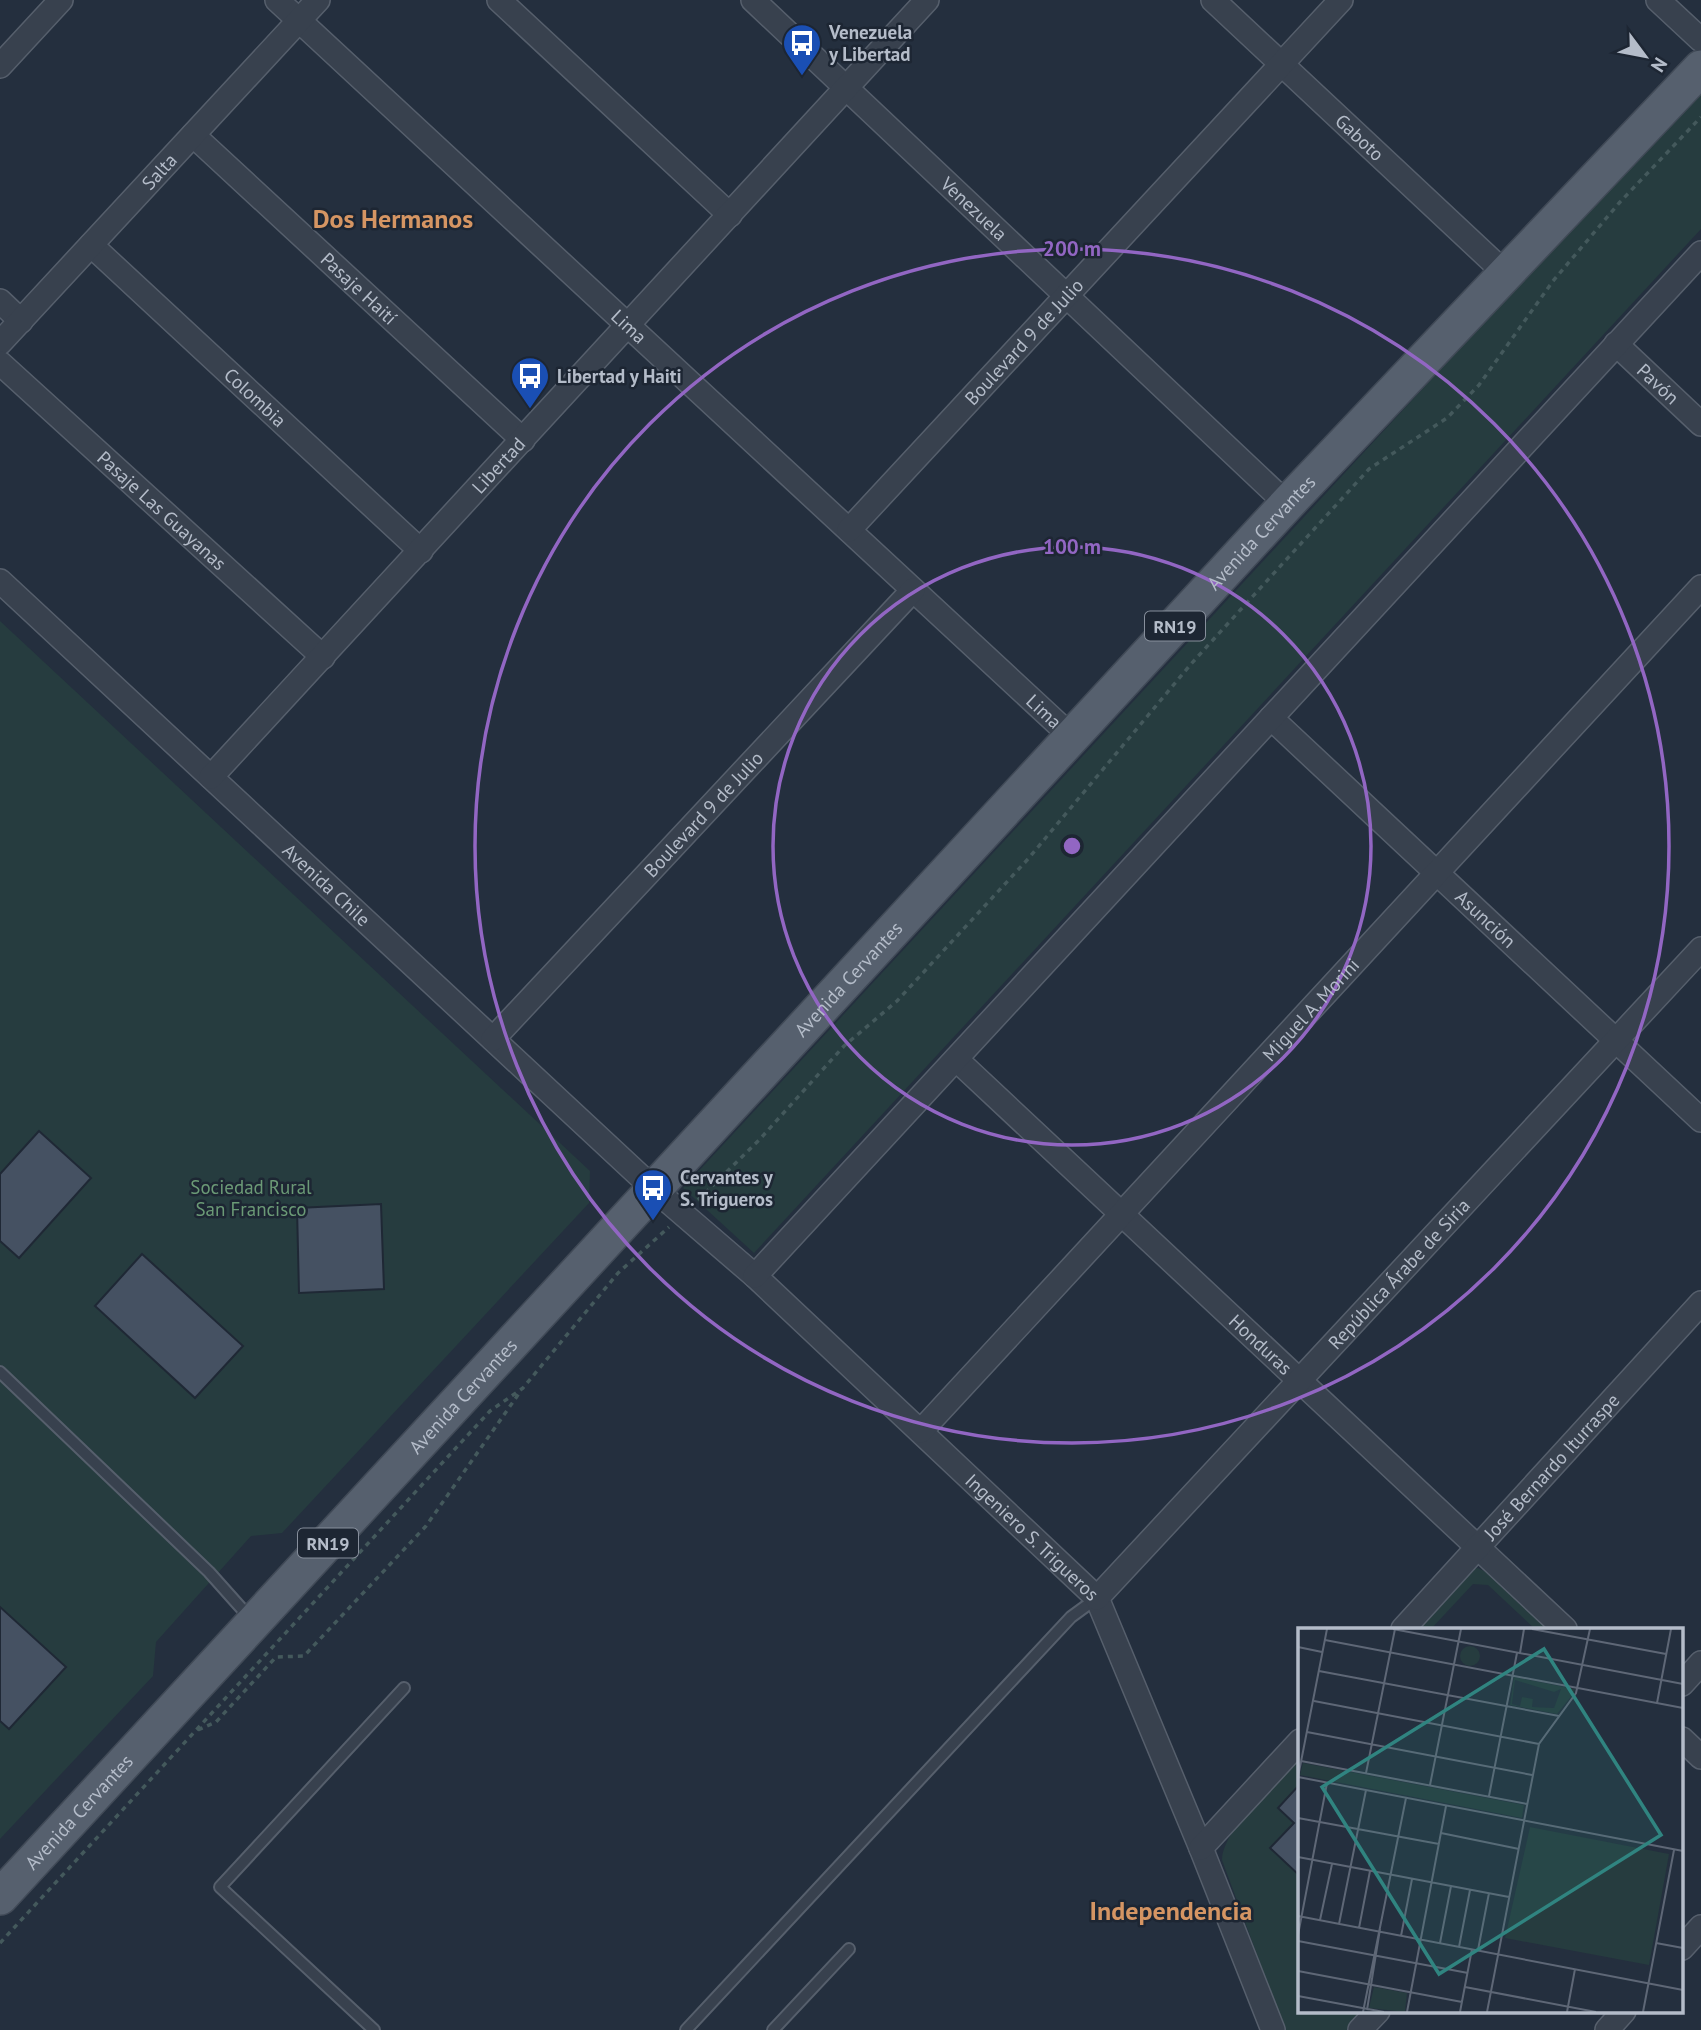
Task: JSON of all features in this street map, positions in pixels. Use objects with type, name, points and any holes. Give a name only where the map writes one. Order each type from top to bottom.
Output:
[{"type":"main road","name":"Avenida Cervantes","points":[[0,1897],[1287,504],[1701,68]]},
{"type":"street","points":[[0,66],[61,0]]},
{"type":"street","name":"Lima","points":[[277,0],[1073,738]]},
{"type":"street","name":"Salta","points":[[0,343],[318,0]]},
{"type":"street","points":[[499,0],[730,215]]},
{"type":"street","name":"Venezuela","points":[[753,0],[1287,504]]},
{"type":"street","name":"Libertad","points":[[211,777],[927,0]]},
{"type":"street","name":"Gaboto","points":[[1213,0],[1506,274]]},
{"type":"street","name":"Boulevard 9 de Julio","points":[[849,530],[1066,293],[1341,0]]},
{"type":"street","points":[[1658,0],[1701,40]]},
{"type":"street","name":"Pasaje Haití","points":[[193,135],[523,440]]},
{"type":"street","name":"Colombia","points":[[91,245],[421,551]]},
{"type":"street","points":[[755,1276],[1701,253]]},
{"type":"street","points":[[0,301],[21,321]]},
{"type":"street","name":"Pavón","points":[[1616,344],[1701,424]]},
{"type":"street","name":"Pasaje Las Guayanas","points":[[0,363],[323,657]]},
{"type":"street","name":"Avenida Chile","points":[[0,581],[655,1190]]},
{"type":"street","name":"Miguel A. Morini","points":[[921,1431],[1701,587]]},
{"type":"street","name":"Boulevard 9 de Julio","points":[[493,1039],[913,590]]},
{"type":"street","name":"Asunción","points":[[1271,718],[1701,1120]]},
{"type":"street","name":"República Árabe de Siria","points":[[1097,1598],[1302,1381],[1701,949]]},
{"type":"street","name":"Honduras","points":[[957,1060],[1124,1213],[1564,1628]]},
{"type":"street","name":"Ingeniero S. Trigueros","points":[[655,1190],[755,1276],[1097,1598],[1202,1848],[1273,2030]]},
{"type":"street","name":"José Bernardo Iturraspe","points":[[1404,1628],[1701,1303]]},
{"type":"street","points":[[1684,1682],[1701,1663]]},
{"type":"street","points":[[1684,1741],[1701,1757]]},
{"type":"street","points":[[1202,1848],[1298,1743]]},
{"type":"street","points":[[1684,1946],[1701,1927]]},
{"type":"street","points":[[1360,2030],[1377,2012]]},
{"type":"street","points":[[1606,2030],[1623,2012]]},
{"type":"lane","points":[[0,1372],[209,1572],[254,1623]]},
{"type":"lane","points":[[686,2030],[1071,1617],[1097,1598]]},
{"type":"lane","points":[[374,2030],[220,1887],[404,1688]]},
{"type":"lane","points":[[773,2030],[849,1949]]},
{"type":"path","points":[[196,1731],[216,1722],[276,1657],[304,1656],[426,1526],[523,1388],[618,1273],[684,1214],[760,1139],[844,1046],[897,1001],[1028,859],[1191,664],[1369,469],[1447,418],[1479,385],[1562,271],[1620,202],[1701,117]]},
{"type":"path","points":[[0,1941],[491,1411],[523,1388]]},
{"type":"green space","points":[[1701,88],[1701,229],[754,1253],[683,1188]]},
{"type":"green space","name":"Sociedad Rural San Francisco","points":[[0,621],[590,1171],[589,1203],[282,1533],[251,1536],[156,1642],[153,1676],[0,1839]]},
{"type":"green space","points":[[1478,1568],[1490,1574],[1548,1628],[1534,1628],[1488,1585],[1473,1584],[1432,1628],[1415,1628],[1473,1569]]},
{"type":"green space","points":[[1298,1758],[1298,1786],[1278,1808],[1294,1823],[1270,1849],[1298,1874],[1298,2012],[1365,2012],[1348,2030],[1285,2030],[1222,1860],[1231,1834],[1266,1791]]},
{"type":"building","points":[[39,1131],[91,1178],[19,1258],[0,1241],[0,1174]]},
{"type":"building","points":[[381,1204],[384,1289],[299,1293],[297,1208]]},
{"type":"building","points":[[142,1254],[243,1346],[195,1398],[95,1306]]},
{"type":"building","points":[[0,1607],[66,1667],[9,1729],[0,1721]]},
{"type":"building","points":[[1298,1786],[1298,1874],[1270,1848],[1294,1823],[1278,1808]]},
{"type":"place","name":"Venezuela y Libertad","points":[[802,77]]},
{"type":"place","name":"Libertad y Haiti","points":[[530,410]]},
{"type":"place","name":"Cervantes y S. Trigueros","points":[[653,1222]]},
{"type":"district","name":"Dos Hermanos","points":[[393,218]]},
{"type":"district","name":"Independencia","points":[[1171,1910]]}]
